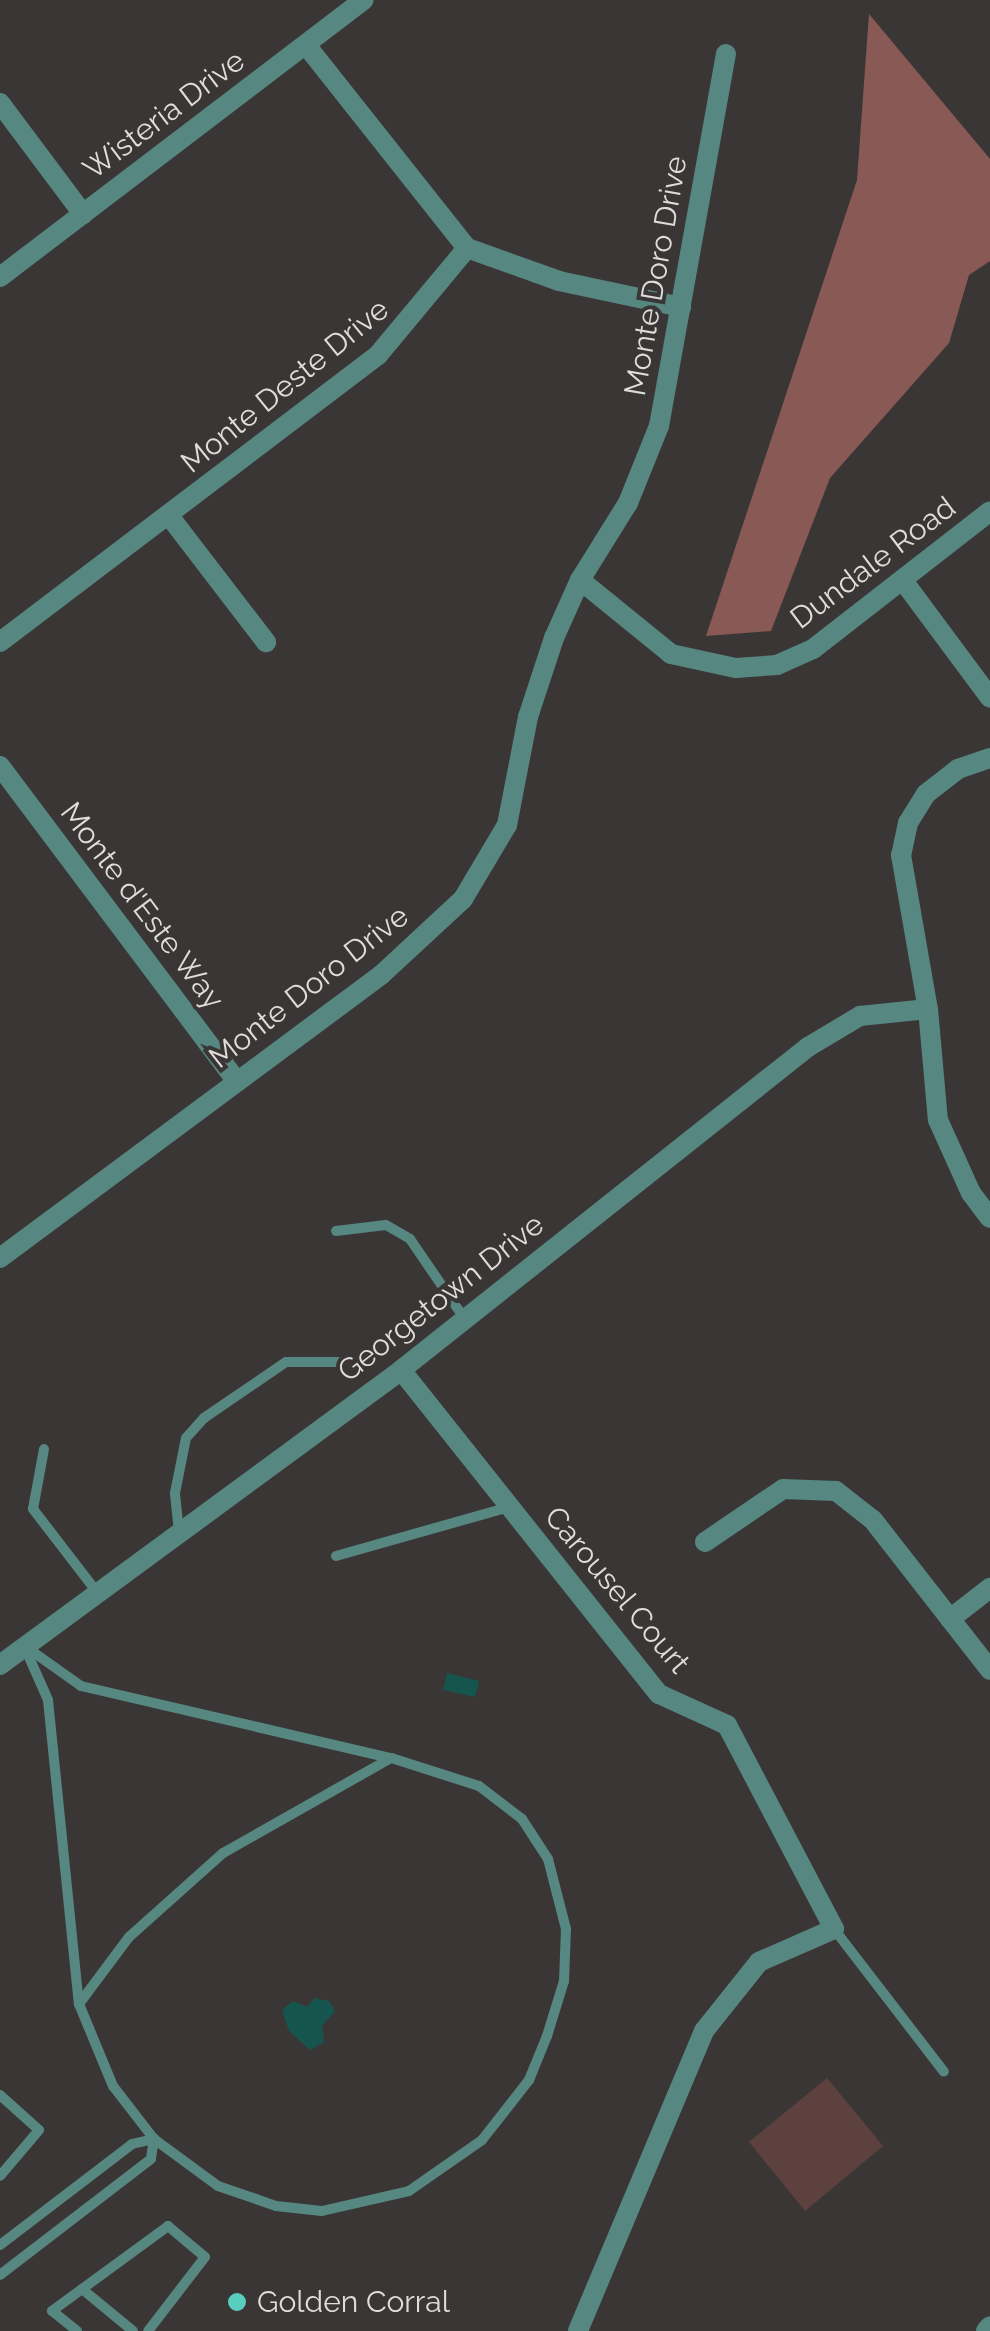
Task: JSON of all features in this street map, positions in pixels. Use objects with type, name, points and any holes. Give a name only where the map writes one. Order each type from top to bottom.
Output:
[{"type":"street","name":"Wisteria Drive","points":[[0,277],[364,0]]},
{"type":"street","points":[[306,46],[466,248],[560,281],[681,306]]},
{"type":"street","name":"Monte Doro Drive","points":[[0,1258],[382,976],[464,899],[507,826],[528,717],[580,580],[628,503],[659,426],[726,54]]},
{"type":"street","points":[[0,103],[83,214]]},
{"type":"street","name":"Monte Deste Drive","points":[[0,642],[378,355],[466,248]]},
{"type":"street","name":"Dundale Road","points":[[580,580],[671,654],[736,668],[777,665],[813,649],[990,512]]},
{"type":"street","name":"Monte Deste Drive","points":[[170,516],[266,642]]},
{"type":"street","points":[[904,582],[990,698]]},
{"type":"street","points":[[990,758],[937,785],[908,822],[901,856],[928,1009],[938,1120],[962,1175],[990,1218]]},
{"type":"street","name":"Monte d'Este Way","points":[[0,766],[237,1082]]},
{"type":"street","name":"Georgetown Drive","points":[[0,1666],[401,1370],[808,1047],[860,1016],[928,1009]]},
{"type":"street","name":"Carousel Court","points":[[401,1370],[659,1694],[727,1726],[834,1928]]},
{"type":"street","points":[[705,1542],[783,1489],[836,1491],[873,1520],[990,1670]]},
{"type":"street","points":[[950,1619],[990,1588]]},
{"type":"street","points":[[578,2331],[704,2031],[759,1962],[834,1928]]},
{"type":"lane","points":[[336,1230],[386,1225],[410,1239],[464,1318]]},
{"type":"lane","points":[[179,1534],[174,1493],[186,1438],[204,1418],[286,1362],[340,1362]]},
{"type":"lane","points":[[44,1449],[33,1509],[98,1593]]},
{"type":"lane","points":[[336,1556],[508,1507]]},
{"type":"lane","points":[[25,1647],[82,1686],[390,1758],[479,1786],[522,1819],[548,1860],[566,1928],[564,1981],[529,2080],[482,2140],[409,2191],[322,2211],[276,2206],[218,2186],[154,2139],[113,2086],[79,2004],[48,1700],[25,1647]]},
{"type":"lane","points":[[79,2004],[129,1937],[223,1853],[390,1758]]},
{"type":"lane","points":[[834,1928],[944,2072]]},
{"type":"lane","points":[[0,2095],[39,2130],[0,2176]]},
{"type":"lane","points":[[0,2245],[132,2144],[154,2139]]},
{"type":"lane","points":[[0,2275],[151,2159],[154,2139]]},
{"type":"lane","points":[[77,2331],[52,2312],[168,2226],[205,2257],[148,2331]]},
{"type":"lane","points":[[82,2289],[133,2331]]},
{"type":"shaded area","points":[[869,14],[990,159],[990,261],[969,275],[949,343],[830,478],[771,631],[706,636],[857,180]]},
{"type":"shaded area","points":[[827,2078],[883,2146],[805,2211],[749,2142]]},
{"type":"water","points":[[447,1673],[479,1681],[475,1697],[443,1690]]},
{"type":"water","points":[[315,1998],[329,2001],[335,2011],[322,2026],[324,2042],[310,2050],[289,2031],[282,2010],[293,2001],[307,2007]]},
{"type":"place","name":"Golden Corral","points":[[237,2302]]}]
